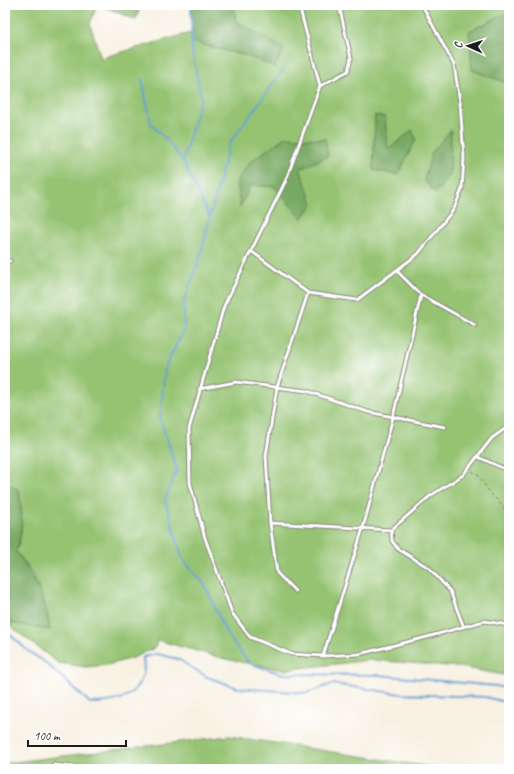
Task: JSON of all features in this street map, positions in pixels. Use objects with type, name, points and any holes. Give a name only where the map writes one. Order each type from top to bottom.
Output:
[{"type":"lane","points":[[299,5],[320,86],[286,180],[224,306],[199,388],[189,429],[190,483],[205,538],[232,613],[250,638],[290,654],[323,656],[359,654],[427,637],[463,625],[484,620],[509,625]]},
{"type":"lane","points":[[320,86],[348,71],[350,65],[350,52],[338,5]]},
{"type":"lane","points":[[251,251],[308,293],[357,300],[418,254],[454,209],[462,189],[464,158],[460,102],[454,65],[422,5]]},
{"type":"lane","points":[[5,261],[10,261]]},
{"type":"lane","points":[[397,271],[421,295],[475,325]]},
{"type":"lane","points":[[295,591],[277,573],[270,523],[266,456],[278,387],[308,293]]},
{"type":"lane","points":[[323,656],[363,528],[393,417],[421,295]]},
{"type":"lane","points":[[199,388],[236,382],[307,390],[368,412],[444,427]]},
{"type":"lane","points":[[270,523],[391,530],[430,496],[463,475],[492,438],[509,426]]},
{"type":"lane","points":[[478,457],[509,471]]},
{"type":"lane","points":[[391,530],[392,540],[398,550],[429,568],[450,591],[463,625]]},
{"type":"lane","points":[[54,765],[93,769]]},
{"type":"path","points":[[468,469],[479,476],[488,490],[509,514]]},
{"type":"green space","points":[[5,5],[97,5],[90,24],[101,58],[201,30],[202,5],[509,5],[509,676],[460,667],[371,660],[284,670],[225,659],[157,640],[156,647],[133,658],[107,665],[86,667],[58,663],[5,622],[50,629],[34,576],[16,551],[19,544],[21,529],[19,491],[5,482],[5,326],[12,314],[5,235]]},
{"type":"green space","points":[[100,5],[142,5],[135,20]]},
{"type":"green space","points":[[192,5],[234,5],[236,21],[284,49],[275,67],[247,56],[191,42]]},
{"type":"green space","points":[[509,12],[509,84],[472,70],[469,31]]},
{"type":"green space","points":[[375,115],[385,117],[388,150],[412,130],[416,139],[398,175],[373,170]]},
{"type":"green space","points":[[451,130],[450,176],[435,193],[424,180],[432,152]]},
{"type":"green space","points":[[285,137],[325,139],[328,156],[300,169],[313,204],[302,219],[275,187],[251,185],[240,207],[237,180],[250,162]]},
{"type":"green space","points":[[5,482],[19,490],[22,521],[19,543],[16,551],[34,579],[42,597],[46,607],[50,630],[5,622]]},
{"type":"green space","points":[[229,736],[444,769],[5,769],[5,763]]},
{"type":"waterway","points":[[183,161],[201,97],[192,52],[191,5]]},
{"type":"waterway","points":[[210,217],[229,144],[283,70]]},
{"type":"waterway","points":[[142,79],[151,124],[166,139],[183,161],[210,218],[202,250],[184,302],[184,329],[165,368],[160,419],[177,469],[165,500],[183,560],[205,585],[226,633],[249,663],[282,674],[378,675],[496,686],[509,689]]},
{"type":"waterway","points":[[5,630],[28,651],[46,663],[90,703],[115,701],[128,695],[134,690],[144,673],[143,657],[157,654],[178,659],[207,677],[238,688],[306,693],[333,684],[401,694],[485,697],[509,703]]}]
